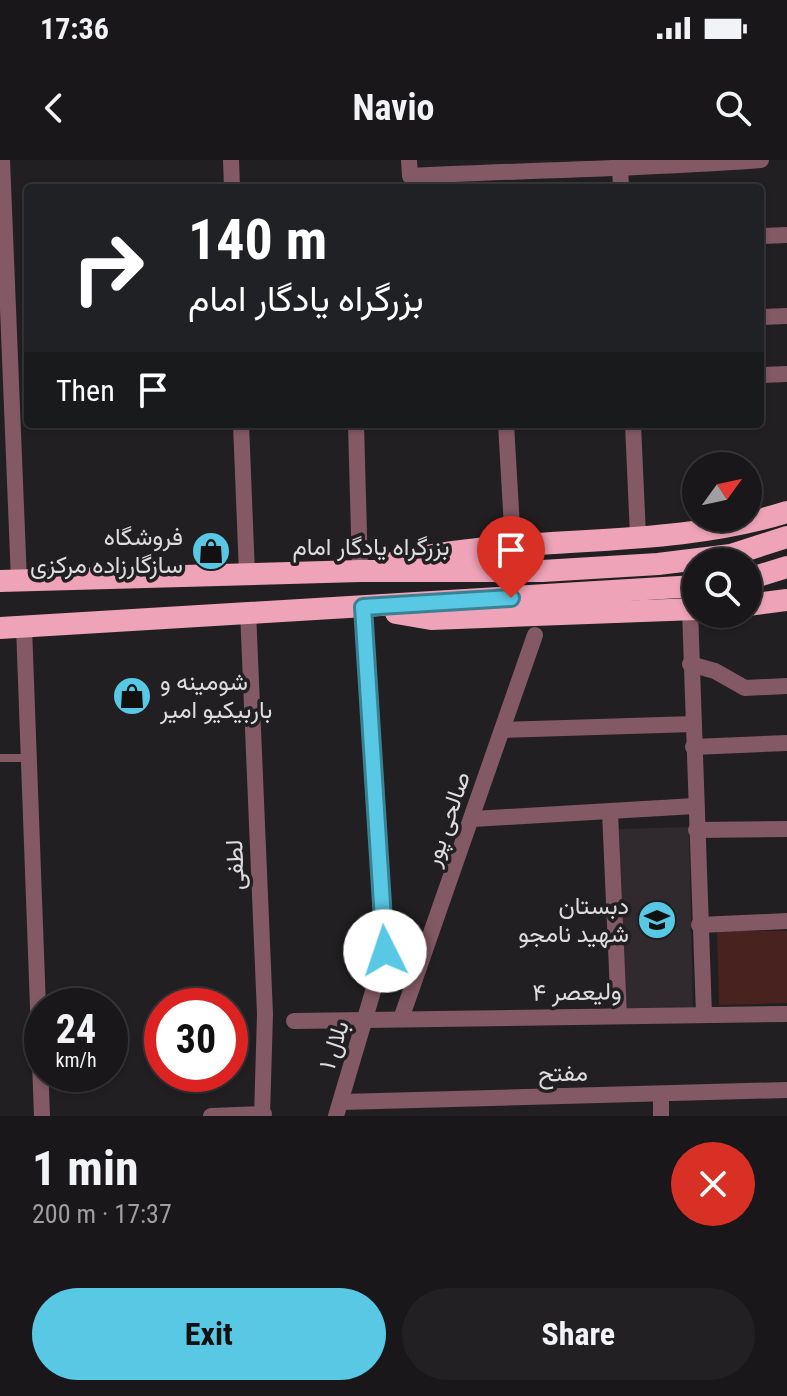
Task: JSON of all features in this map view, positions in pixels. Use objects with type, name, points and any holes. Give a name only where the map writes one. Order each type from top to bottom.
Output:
[{"type":"highway","points":[[360,571],[419,557],[513,545],[638,536],[744,523],[787,512]]},
{"type":"highway","name":"بزرگراه یادگار امام","points":[[9,581],[360,571],[527,571],[658,564],[731,555],[787,537]]},
{"type":"highway","points":[[762,575],[787,567]]},
{"type":"highway","points":[[0,628],[682,587]]},
{"type":"highway","points":[[762,603],[787,600]]},
{"type":"highway","points":[[363,607],[431,619],[682,609]]},
{"type":"street","points":[[2,160],[9,581]]},
{"type":"street","points":[[231,160],[232,184]]},
{"type":"street","points":[[410,168],[569,164],[620,167],[761,160]]},
{"type":"street","points":[[620,167],[621,184]]},
{"type":"street","points":[[764,236],[787,235]]},
{"type":"street","points":[[764,317],[787,316]]},
{"type":"street","points":[[764,375],[787,374]]},
{"type":"street","points":[[241,428],[247,574]]},
{"type":"street","points":[[356,428],[360,571]]},
{"type":"street","points":[[506,428],[513,545]]},
{"type":"street","points":[[633,428],[638,536]]},
{"type":"street","name":"بلال ۱","points":[[339,1109],[368,1019],[385,951],[363,607]]},
{"type":"street","name":"لطفی","points":[[248,611],[265,1014],[263,1115]]},
{"type":"street","points":[[24,627],[42,1116]]},
{"type":"street","points":[[692,628],[690,664],[704,1015]]},
{"type":"street","name":"صالحی پور","points":[[401,1019],[535,635]]},
{"type":"street","points":[[690,664],[715,671],[745,688],[787,686]]},
{"type":"street","points":[[503,730],[694,724]]},
{"type":"street","points":[[693,747],[787,743]]},
{"type":"street","points":[[473,819],[695,806]]},
{"type":"street","points":[[610,812],[619,1016]]},
{"type":"street","points":[[696,830],[787,829]]},
{"type":"street","points":[[699,925],[787,921]]},
{"type":"street","name":"ولیعصر ۴","points":[[294,1021],[787,1014]]},
{"type":"street","name":"مفتح","points":[[339,1109],[787,1090]]},
{"type":"street","points":[[661,1094],[661,1116]]},
{"type":"street","points":[[211,1116],[263,1115]]},
{"type":"lane","points":[[0,758],[28,758]]},
{"type":"shaded area","name":"دبستان شهید نامجو","points":[[689,827],[693,1011],[625,1014],[619,829]]},
{"type":"shaded area","points":[[717,931],[787,931],[787,1003],[719,1005]]},
{"type":"place","name":"فروشگاه سازگارزاده مرکزی","points":[[211,551]]},
{"type":"place","name":"شومینه و باربیکیو امیر","points":[[132,696]]},
{"type":"place","name":"دبستان شهید نامجو","points":[[657,920]]},
{"type":"route","points":[[385,951],[363,607],[511,598]]}]
